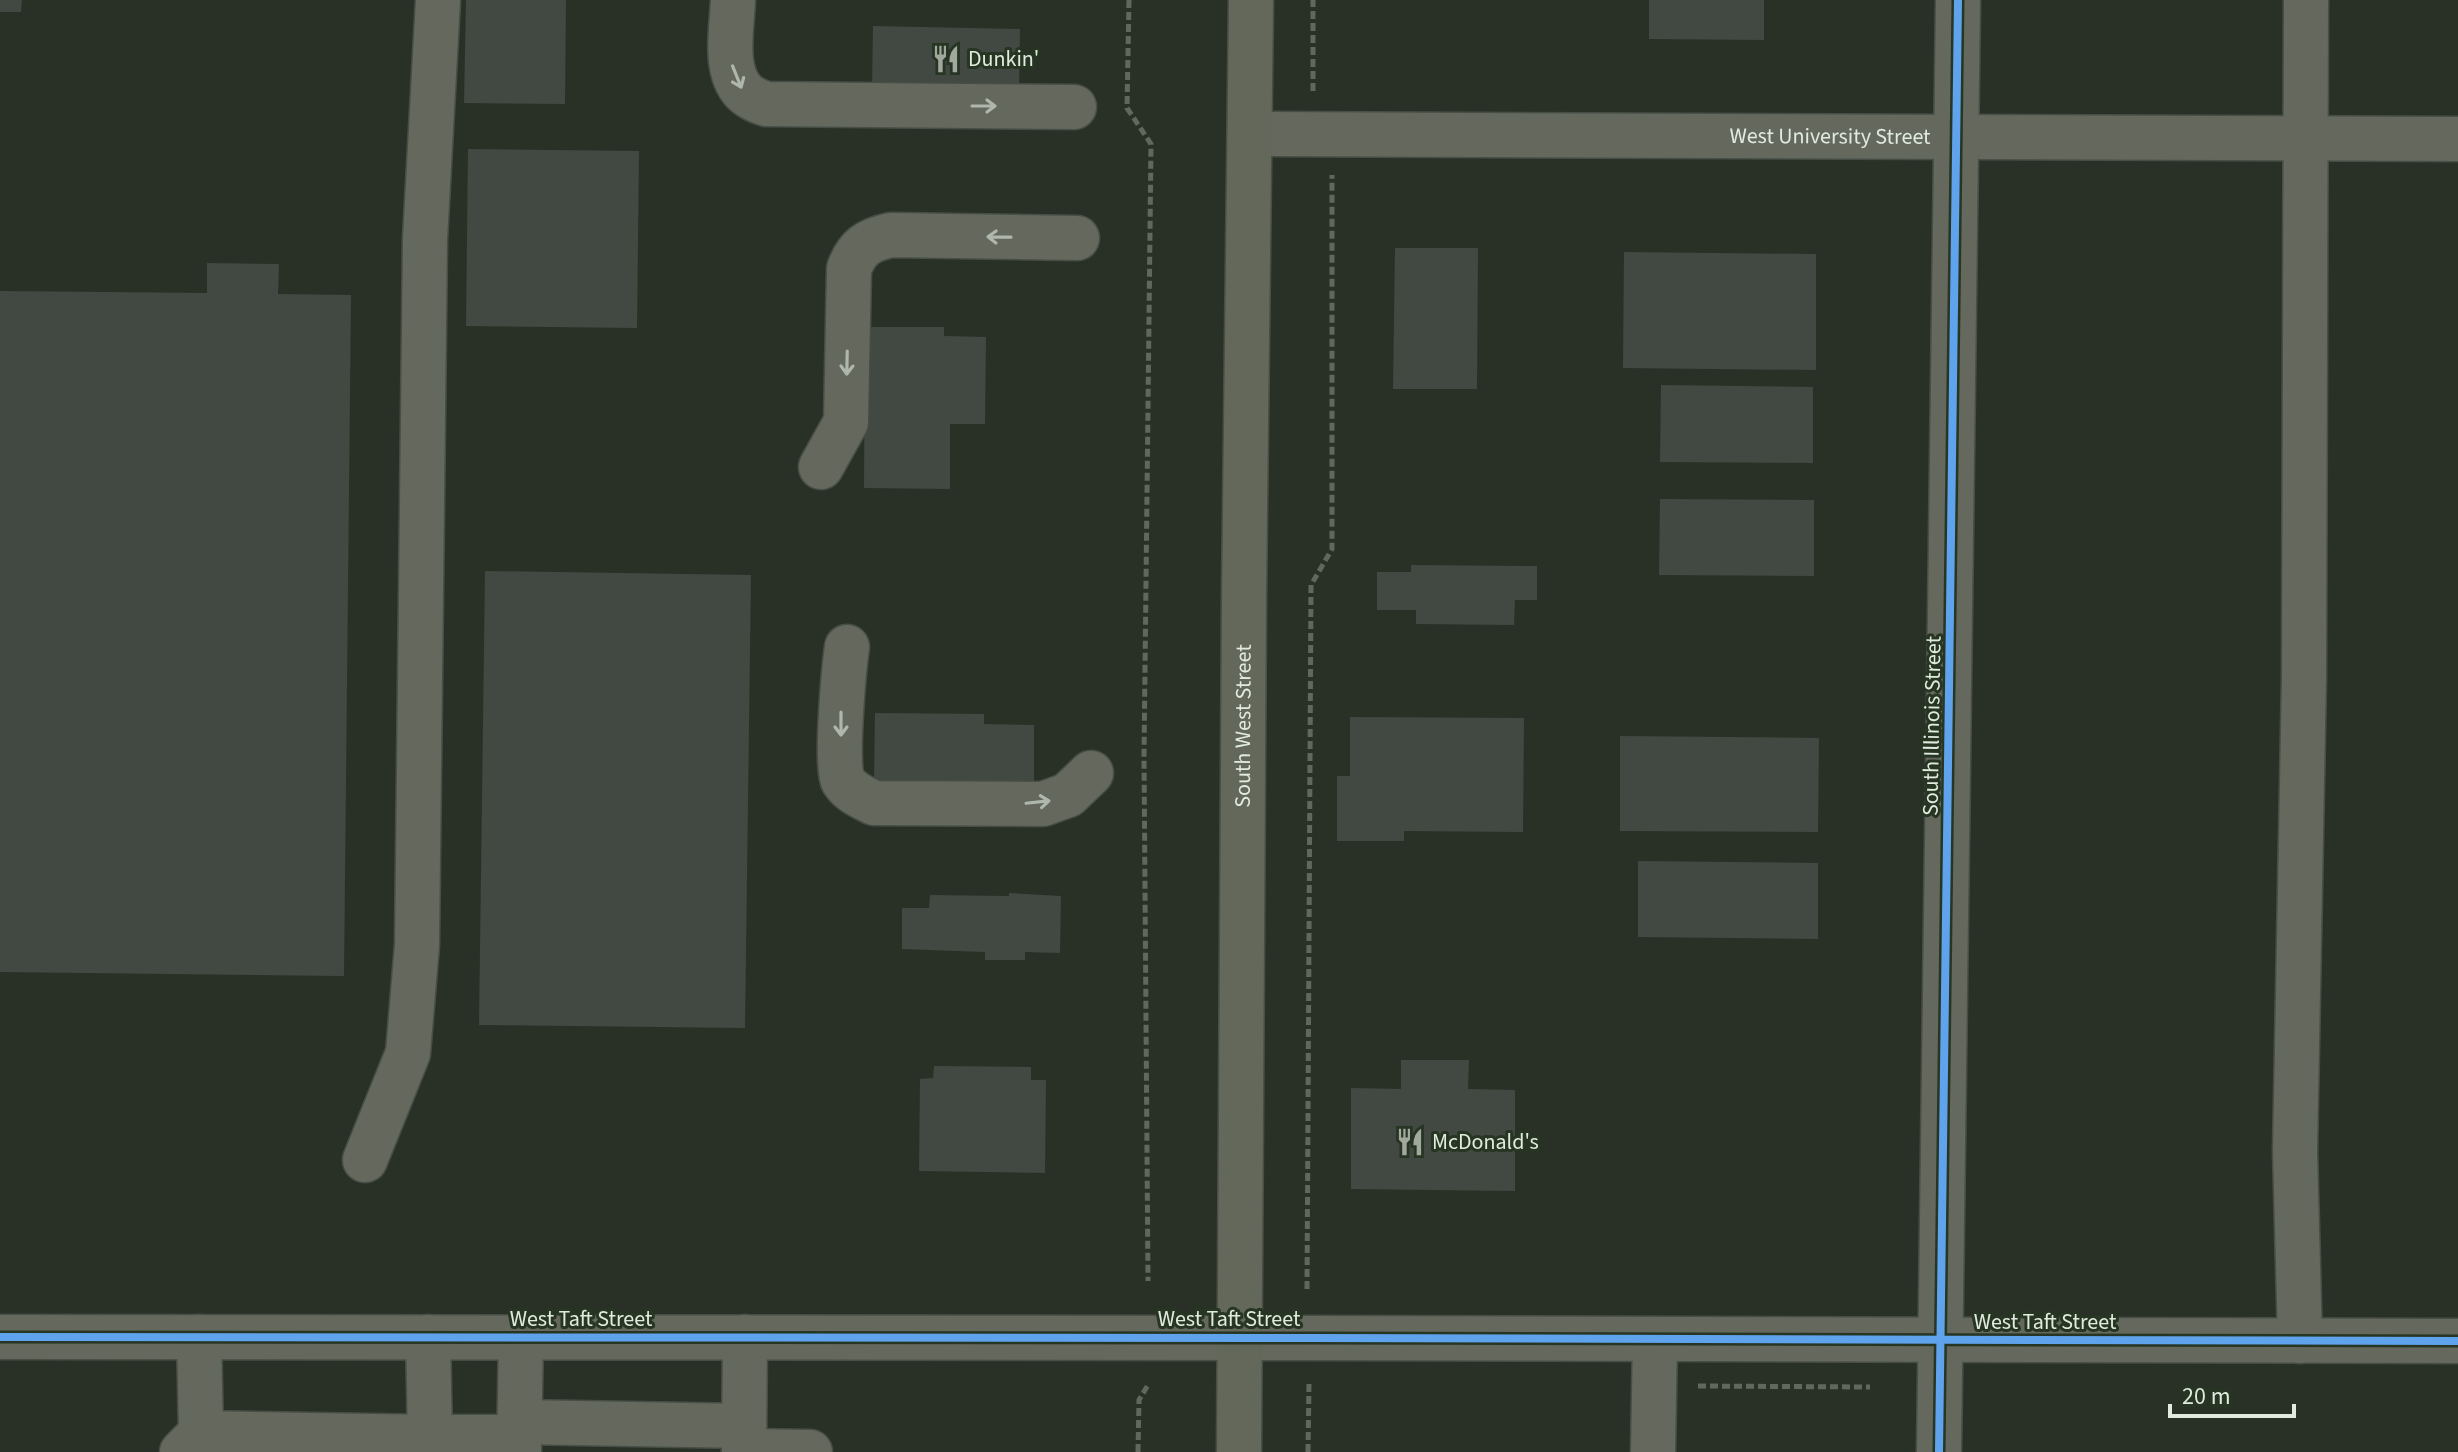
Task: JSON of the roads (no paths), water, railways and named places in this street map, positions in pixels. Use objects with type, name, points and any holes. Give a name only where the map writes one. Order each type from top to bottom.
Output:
[{"type":"main road","name":"South West Street","points":[[1239,1452],[1251,0]]},
{"type":"street","points":[[365,1160],[408,1053],[417,945],[425,239],[438,0]]},
{"type":"street","points":[[733,0],[734,75],[745,93],[766,104],[1074,107]]},
{"type":"street","name":"South Illinois Street","points":[[1939,1452],[1958,0]]},
{"type":"street","points":[[2300,1341],[2295,1151],[2305,662],[2306,0]]},
{"type":"street","name":"West University Street","points":[[1250,134],[2458,139]]},
{"type":"street","points":[[821,467],[846,422],[849,269],[856,252],[865,243],[891,235],[1077,238]]},
{"type":"street","points":[[847,647],[841,691],[841,778],[853,792],[874,803],[1043,804],[1068,795],[1091,773]]},
{"type":"street","name":"West Taft Street","points":[[0,1337],[2458,1341]]},
{"type":"street","points":[[199,1337],[192,1442],[519,1437],[744,1443],[810,1452]]},
{"type":"street","points":[[428,1337],[430,1437]]},
{"type":"street","points":[[744,1443],[745,1337]]},
{"type":"street","points":[[519,1437],[521,1338]]},
{"type":"street","points":[[1653,1452],[1655,1339]]},
{"type":"place","name":"Dunkin'","points":[[946,59]]},
{"type":"place","name":"McDonald's","points":[[1410,1142]]}]
